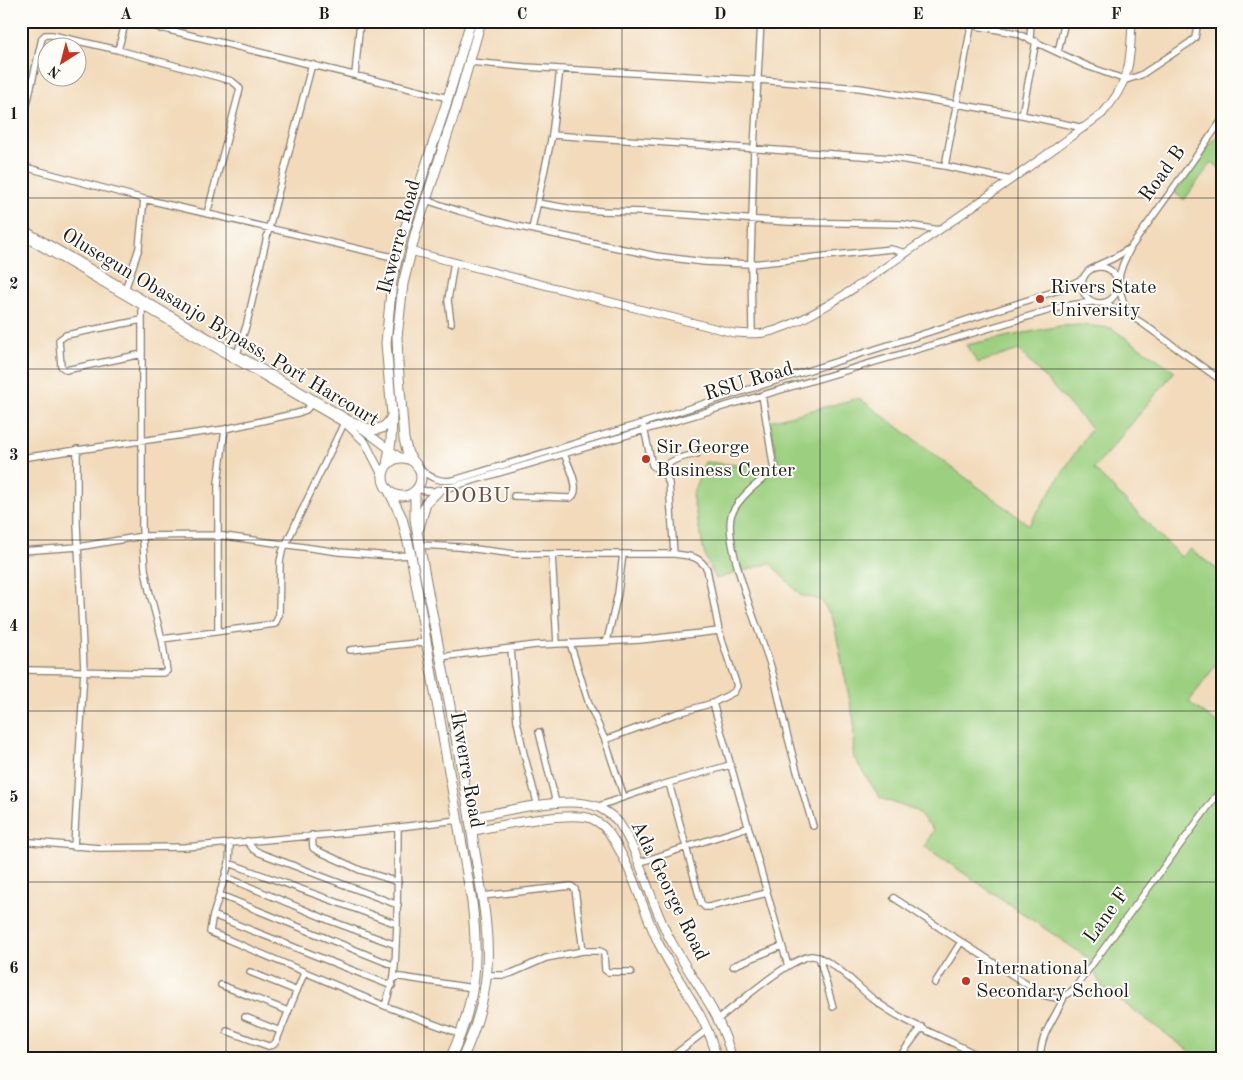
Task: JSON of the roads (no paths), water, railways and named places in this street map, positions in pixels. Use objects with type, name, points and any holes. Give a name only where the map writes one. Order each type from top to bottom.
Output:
[{"type":"main road","name":"Ikwerre Road","points":[[387,465],[390,451],[392,416],[386,343],[389,302],[405,228],[471,21]]},
{"type":"main road","name":"Ikwerre Road","points":[[418,467],[408,454],[404,439],[398,363],[399,311],[410,251],[470,62],[481,21]]},
{"type":"main road","points":[[349,422],[368,429],[377,429],[386,425],[392,416]]},
{"type":"main road","points":[[401,458],[412,461],[418,467],[420,481],[415,490],[404,495],[398,495],[388,489],[383,477],[387,465],[393,460],[401,458]]},
{"type":"main road","name":"Ikwerre Road","points":[[388,489],[402,518],[411,555],[472,902],[476,960],[473,988],[461,1034],[450,1059]]},
{"type":"main road","name":"Ikwerre Road","points":[[415,490],[414,508],[418,541],[470,818],[487,936],[486,975],[477,1020],[462,1059]]},
{"type":"main road","points":[[418,541],[421,517],[426,503],[438,491]]},
{"type":"main road","name":"Ada George Road","points":[[470,818],[570,802],[584,803],[596,807],[607,812],[618,821],[638,863],[670,940],[708,1001],[732,1059]]},
{"type":"main road","name":"Ada George Road","points":[[472,832],[573,815],[590,818],[604,827],[620,850],[658,941],[708,1029],[717,1059]]},
{"type":"street","points":[[118,50],[126,21]]},
{"type":"street","points":[[132,21],[448,98]]},
{"type":"street","points":[[162,29],[163,21]]},
{"type":"street","points":[[356,75],[360,21]]},
{"type":"street","points":[[752,334],[751,264],[754,148],[761,21]]},
{"type":"street","points":[[892,21],[972,23],[1016,33],[1087,66],[1126,80],[1141,75],[1189,43],[1195,38],[1198,21]]},
{"type":"street","points":[[1022,115],[1033,40],[1031,21]]},
{"type":"street","points":[[1058,52],[1065,21]]},
{"type":"street","points":[[410,251],[734,333],[758,334],[776,330],[806,316],[853,289],[1011,180],[1102,114],[1116,99],[1126,80],[1129,66],[1132,21]]},
{"type":"street","points":[[945,166],[972,23]]},
{"type":"street","points":[[21,131],[44,36],[52,35],[118,50],[232,81],[240,90],[207,214]]},
{"type":"street","points":[[470,62],[860,88],[1022,115],[1084,128]]},
{"type":"street","points":[[237,354],[247,323],[269,228],[312,64]]},
{"type":"street","points":[[532,229],[552,135],[560,69]]},
{"type":"street","name":"Road B","points":[[1131,247],[1222,120]]},
{"type":"street","points":[[552,135],[892,158],[945,166],[1011,180]]},
{"type":"street","points":[[21,166],[144,199],[398,258]]},
{"type":"street","points":[[125,290],[139,248],[144,199]]},
{"type":"street","points":[[426,200],[459,211],[532,229],[656,256],[704,262],[751,264],[891,249],[906,253]]},
{"type":"street","points":[[538,203],[573,209],[602,211],[645,212],[788,222],[902,224],[939,230]]},
{"type":"street","name":"Olusegun Obasanjo Bypass, Port Harcourt","points":[[21,228],[237,354],[314,402]]},
{"type":"street","name":"Olusegun Obasanjo Bypass, Port Harcourt","points":[[21,236],[349,422],[401,458]]},
{"type":"street","points":[[1131,247],[1086,272],[1081,284],[1084,295],[1092,302],[1103,303],[1128,314],[1222,381]]},
{"type":"street","points":[[1103,303],[1113,298],[1116,294],[1122,265],[1131,247]]},
{"type":"street","points":[[450,322],[448,300],[454,262]]},
{"type":"street","points":[[1093,268],[1099,267],[1109,270],[1116,278],[1128,314]]},
{"type":"street","name":"RSU Road","points":[[415,490],[438,491],[564,454],[1058,290],[1082,279]]},
{"type":"street","name":"RSU Road","points":[[418,467],[434,479],[454,480],[644,426],[762,395],[1064,306],[1092,302]]},
{"type":"street","points":[[21,670],[164,673],[168,669],[149,590],[143,536],[142,306]]},
{"type":"street","points":[[142,320],[66,335],[59,340],[61,366],[66,370],[142,354]]},
{"type":"street","points":[[762,395],[774,470],[739,502],[732,514],[730,526],[733,548],[751,614],[771,668],[813,826]]},
{"type":"street","points":[[21,458],[225,429],[298,414],[306,410],[314,402]]},
{"type":"street","points":[[162,639],[218,630],[275,624],[280,616],[280,562],[286,544],[349,422]]},
{"type":"street","name":"Olusegun Obasanjo Bypass, Port Harcourt","points":[[349,422],[365,442],[383,477]]},
{"type":"street","points":[[644,426],[652,465],[662,470],[669,483],[674,554]]},
{"type":"street","points":[[218,630],[218,483],[225,429]]},
{"type":"street","points":[[74,847],[84,670],[78,547],[77,449]]},
{"type":"street","points":[[514,496],[570,498],[574,496],[576,485],[564,454]]},
{"type":"street","points":[[662,470],[676,458],[698,454]]},
{"type":"street","points":[[21,551],[78,547],[143,536],[217,534],[339,552],[390,556],[411,555]]},
{"type":"street","points":[[418,541],[515,554],[674,554],[694,556],[702,561],[707,569],[719,631],[737,686],[734,692],[713,703],[675,714],[605,740]]},
{"type":"street","points":[[552,554],[557,644]]},
{"type":"street","points":[[607,641],[618,593],[622,554]]},
{"type":"street","points":[[440,657],[557,644],[640,640],[719,631]]},
{"type":"street","points":[[350,650],[426,642]]},
{"type":"street","points":[[570,644],[589,704],[605,740],[624,797]]},
{"type":"street","points":[[511,649],[517,721],[538,806]]},
{"type":"street","points":[[713,703],[788,966]]},
{"type":"street","points":[[539,732],[556,803]]},
{"type":"street","points":[[596,807],[730,765]]},
{"type":"street","points":[[669,783],[702,903],[705,907],[767,893]]},
{"type":"street","name":"Lane F","points":[[1041,1059],[1041,1046],[1047,1028],[1058,1013],[1064,997],[1074,989],[1222,788]]},
{"type":"street","points":[[21,841],[74,847],[185,847],[458,820]]},
{"type":"street","points":[[385,1006],[392,986],[395,966],[398,924],[398,827]]},
{"type":"street","points":[[638,863],[748,827]]},
{"type":"street","points":[[312,835],[313,848],[316,850],[360,870],[398,882]]},
{"type":"street","points":[[247,841],[253,849],[260,853],[398,905]]},
{"type":"street","points":[[230,843],[226,877],[210,932],[385,1006],[461,1034]]},
{"type":"street","points":[[229,863],[398,924]]},
{"type":"street","points":[[226,877],[331,921],[396,945]]},
{"type":"street","points":[[482,896],[571,886],[575,889],[583,951]]},
{"type":"street","points":[[220,895],[395,966]]},
{"type":"street","points":[[894,898],[1044,995],[1053,998],[1064,997]]},
{"type":"street","points":[[214,915],[392,986]]},
{"type":"street","points":[[936,983],[961,942]]},
{"type":"street","points":[[733,966],[782,946]]},
{"type":"street","points":[[486,975],[505,975],[546,958],[583,951],[600,951],[604,953],[605,970],[608,972],[631,972]]},
{"type":"street","points":[[717,1020],[788,966],[801,958],[814,956],[825,959],[835,966],[878,1002],[984,1059]]},
{"type":"street","points":[[819,957],[833,1007]]},
{"type":"street","points":[[250,972],[297,991]]},
{"type":"street","points":[[227,1030],[268,1046],[273,1045],[276,1042],[304,973]]},
{"type":"street","points":[[394,976],[473,988]]},
{"type":"street","points":[[221,984],[288,1011]]},
{"type":"street","points":[[245,1017],[280,1031]]},
{"type":"street","points":[[898,1059],[922,1027]]},
{"type":"street","points":[[668,1059],[708,1029]]},
{"type":"street","points":[[579,1059],[604,1059]]},
{"type":"place","name":"Rivers State University","points":[[1040,299]]},
{"type":"place","name":"Sir George Business Center","points":[[646,459]]},
{"type":"place","name":"International Secondary School","points":[[966,981]]},
{"type":"district","name":"DOBU","points":[[477,496]]}]
